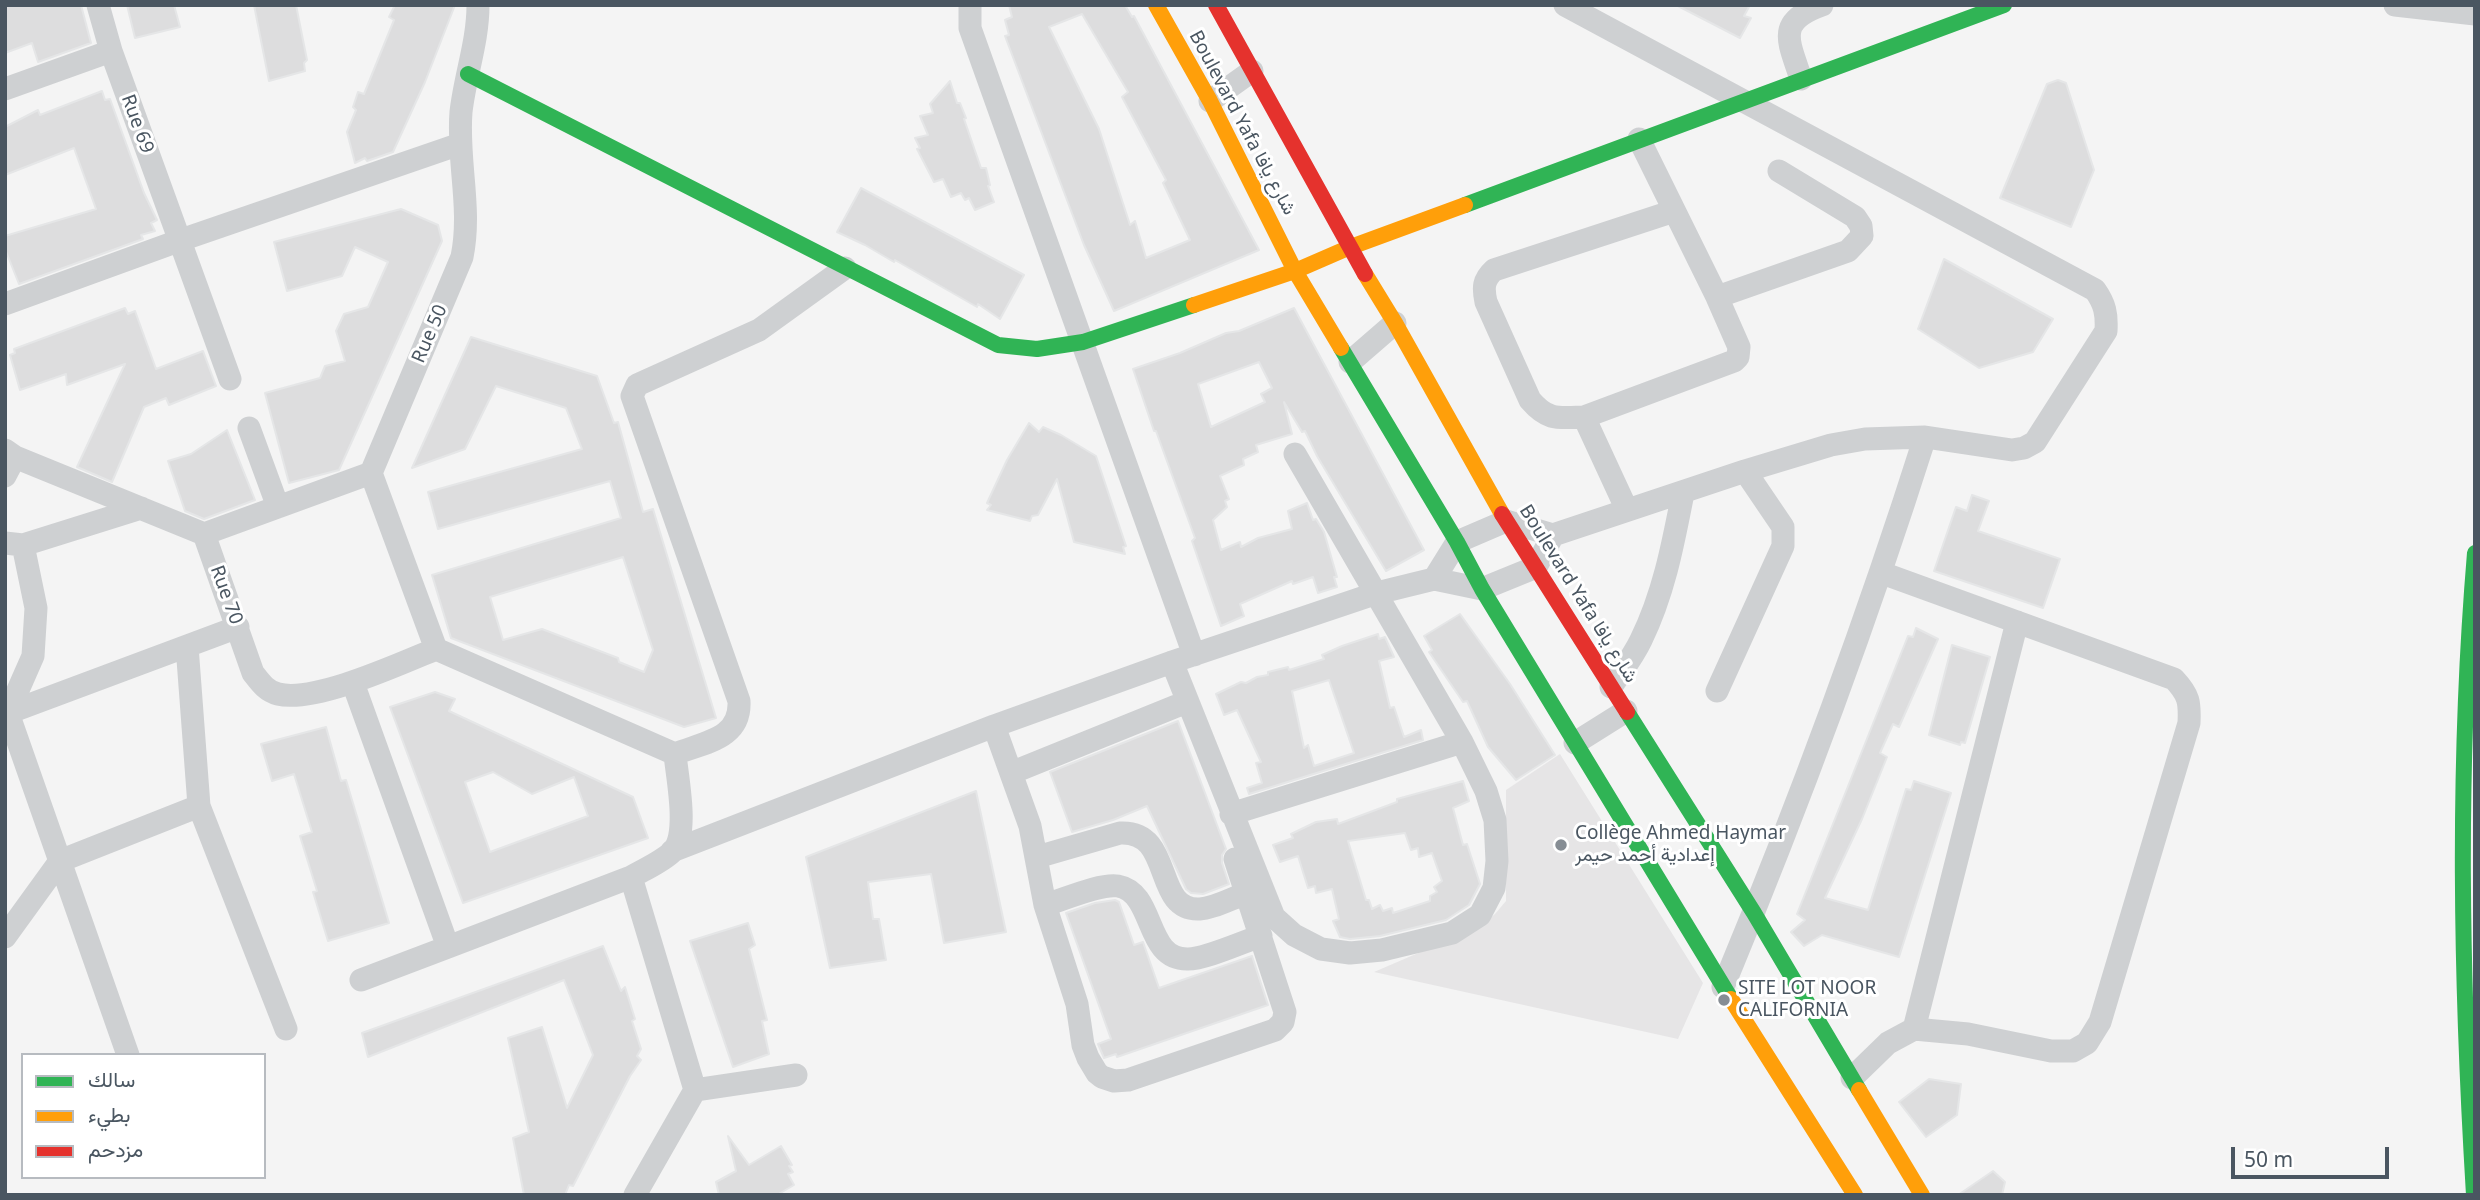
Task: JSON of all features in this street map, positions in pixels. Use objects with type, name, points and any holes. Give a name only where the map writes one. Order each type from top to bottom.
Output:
[{"type":"street","name":"Rue 69","points":[[98,5],[111,51],[230,379]]},
{"type":"street","name":"Rue 50","points":[[371,473],[462,257],[467,236],[460,145],[461,110],[478,29],[478,5]]},
{"type":"street","points":[[970,5],[970,28],[1083,342],[1177,661],[1231,814],[1274,917],[1303,940],[1321,949],[1350,953],[1382,950],[1452,933],[1480,915],[1494,888],[1497,862],[1495,820],[1486,791],[1462,742],[1295,454]]},
{"type":"street","name":"Boulevard Yafa شارع يافا","points":[[1156,5],[1210,101],[1295,271],[1457,542],[1482,589],[1723,987],[1855,1195]]},
{"type":"street","name":"Boulevard Yafa شارع يافا","points":[[1216,5],[1348,248],[1395,323],[1506,521],[1754,913],[1922,1195]]},
{"type":"street","points":[[1434,579],[1457,542],[1506,521],[1553,535],[1831,445],[1865,439],[1925,437],[2012,450],[2024,448],[2035,442],[2106,331],[2107,315],[2104,303],[2095,290],[1565,5]]},
{"type":"street","points":[[1801,79],[1789,40],[1789,30],[1800,14],[1822,5]]},
{"type":"street","points":[[468,74],[998,345],[1037,348],[1083,342],[1295,271],[1348,248],[1742,100],[2004,5]]},
{"type":"street","points":[[2395,5],[2475,14]]},
{"type":"street","points":[[5,66],[14,86],[111,51]]},
{"type":"street","points":[[1210,101],[1252,71]]},
{"type":"street","points":[[1639,139],[1717,297],[1739,347],[1738,357],[1734,361],[1584,417],[1552,418],[1540,412],[1530,400],[1486,302],[1482,288],[1488,275],[1494,270],[1674,211]]},
{"type":"street","points":[[5,304],[181,240],[460,145]]},
{"type":"street","points":[[1717,297],[1848,251],[1862,236],[1861,226],[1855,217],[1779,171]]},
{"type":"street","points":[[9,461],[141,508],[204,534],[371,473],[436,649],[676,754],[724,734],[734,727],[740,712],[739,701],[632,396],[637,385],[760,330],[845,268]]},
{"type":"street","points":[[1350,362],[1395,323]]},
{"type":"street","points":[[1584,417],[1627,510]]},
{"type":"street","points":[[248,428],[278,507]]},
{"type":"street","points":[[1723,987],[1754,913],[1882,573],[1925,437]]},
{"type":"street","points":[[1717,691],[1783,546],[1783,527],[1745,471]]},
{"type":"street","points":[[1611,687],[1639,643],[1663,587],[1683,493]]},
{"type":"street","points":[[127,1053],[7,713],[33,656],[36,608],[14,544],[141,508]]},
{"type":"street","name":"Rue 70","points":[[204,534],[254,673],[269,691],[293,696],[353,683],[436,649]]},
{"type":"street","points":[[672,851],[994,726],[1377,593],[1434,579],[1482,589],[1536,567],[1553,535]]},
{"type":"street","points":[[2474,1195],[2462,962],[2463,723],[2475,553]]},
{"type":"street","points":[[1852,1078],[1888,1043],[1914,1028],[1968,1034],[2051,1051],[2073,1051],[2087,1043],[2100,1022],[2189,723],[2186,692],[2174,679],[1882,573]]},
{"type":"street","points":[[1914,1028],[2017,622]]},
{"type":"street","points":[[7,713],[238,627]]},
{"type":"street","points":[[187,646],[199,806],[286,1029]]},
{"type":"street","points":[[994,726],[1030,826],[1045,905],[1077,1004],[1083,1045],[1097,1073],[1114,1082],[1128,1080],[1279,1027],[1283,1022],[1284,1012],[1261,936],[1180,705],[1177,661]]},
{"type":"street","points":[[353,683],[448,947]]},
{"type":"street","points":[[1011,773],[1180,705]]},
{"type":"street","points":[[1576,743],[1626,711]]},
{"type":"street","points":[[1231,814],[1462,742]]},
{"type":"street","points":[[361,979],[631,877],[659,861],[678,843],[681,827],[676,754]]},
{"type":"street","points":[[5,937],[60,861],[199,806]]},
{"type":"street","points":[[1037,857],[1129,832],[1138,834],[1150,844],[1174,896],[1186,906],[1193,909],[1208,908],[1247,893]]},
{"type":"street","points":[[631,877],[695,1090],[635,1195]]},
{"type":"street","points":[[1045,905],[1102,887],[1120,886],[1134,895],[1163,948],[1182,959],[1199,958],[1261,936]]},
{"type":"street","points":[[695,1090],[796,1075]]},
{"type":"shaded area","name":"Collège Ahmed Haymar إعدادية أحمد حيمر","points":[[1560,754],[1703,983],[1678,1039],[1374,972],[1481,926],[1495,914],[1506,901],[1506,790]]},
{"type":"building","points":[[5,5],[81,5],[91,43],[38,62],[32,43],[5,53]]},
{"type":"building","points":[[127,5],[174,5],[180,27],[135,38]]},
{"type":"building","points":[[254,5],[296,5],[307,60],[304,63],[305,71],[269,81]]},
{"type":"building","points":[[395,5],[455,5],[425,82],[393,152],[355,163],[347,132],[356,110],[353,107],[358,92],[364,94],[394,20],[389,17]]},
{"type":"building","points":[[1009,5],[1125,5],[1132,17],[1134,16],[1259,250],[1114,311],[1084,245],[1005,36],[1009,35],[1005,20],[1012,17]],"holes":[[[1082,14],[1128,92],[1122,97],[1166,180],[1163,183],[1190,240],[1146,258],[1135,221],[1130,225],[1099,129],[1049,27]]]},
{"type":"building","points":[[1676,5],[1750,5],[1744,16],[1751,18],[1740,38]]},
{"type":"building","points":[[2058,80],[2066,83],[2094,170],[2071,227],[2000,198],[2047,84]]},
{"type":"building","points":[[950,81],[957,103],[960,103],[966,118],[964,119],[981,168],[986,168],[988,186],[994,202],[975,210],[969,198],[965,200],[961,193],[951,197],[943,179],[934,182],[917,149],[920,148],[915,138],[928,135],[920,116],[933,113],[930,104]]},
{"type":"building","points":[[102,91],[105,100],[110,99],[144,193],[157,220],[151,223],[155,231],[141,235],[143,239],[19,284],[5,249],[5,236],[96,209],[74,148],[5,175],[5,127],[38,110],[40,115]]},
{"type":"building","points":[[861,188],[1024,275],[1000,319],[978,304],[977,307],[895,260],[894,262],[837,232]]},
{"type":"building","points":[[401,209],[438,225],[442,241],[339,470],[289,483],[265,393],[320,378],[325,366],[345,361],[336,331],[344,314],[368,307],[388,262],[355,247],[342,276],[287,291],[274,242]]},
{"type":"building","points":[[1944,259],[2053,319],[2033,352],[1979,368],[1918,329]]},
{"type":"building","points":[[125,308],[128,314],[135,311],[156,369],[203,351],[216,386],[169,405],[166,398],[144,407],[112,482],[77,467],[125,364],[67,385],[66,374],[20,390],[10,355],[15,353],[14,349]]},
{"type":"building","points":[[1294,308],[1424,550],[1386,571],[1317,456],[1305,431],[1302,432],[1284,402],[1292,434],[1256,445],[1258,452],[1243,459],[1244,465],[1220,476],[1229,499],[1225,501],[1227,507],[1213,520],[1221,550],[1240,542],[1241,547],[1258,538],[1292,529],[1288,511],[1307,503],[1313,520],[1316,519],[1324,532],[1337,577],[1334,577],[1337,587],[1318,593],[1313,577],[1293,584],[1292,581],[1240,604],[1244,616],[1221,626],[1192,541],[1195,538],[1133,369],[1226,333],[1239,331]],"holes":[[[1259,362],[1272,388],[1261,394],[1265,402],[1211,427],[1198,384]]]},
{"type":"building","points":[[471,337],[597,376],[614,423],[618,422],[643,512],[653,509],[716,718],[684,727],[451,638],[432,575],[621,518],[610,481],[438,529],[428,492],[582,449],[566,408],[496,386],[465,449],[412,468]],"holes":[[[623,557],[653,650],[644,672],[619,662],[618,658],[542,629],[503,640],[490,597]]]},
{"type":"building","points":[[1029,423],[1039,432],[1043,427],[1096,456],[1126,546],[1123,547],[1125,554],[1074,542],[1057,479],[1038,515],[1032,516],[1030,521],[987,510],[991,505],[987,503],[1007,460]]},
{"type":"building","points":[[227,430],[255,500],[204,519],[185,511],[168,461],[191,454]]},
{"type":"building","points":[[1972,495],[1989,501],[1978,531],[2060,559],[2043,608],[1934,571],[1956,507],[1967,511]]},
{"type":"building","points":[[1460,614],[1510,684],[1555,755],[1516,780],[1488,747],[1467,701],[1463,702],[1429,652],[1432,650],[1424,636]]},
{"type":"building","points":[[1916,628],[1938,639],[1899,727],[1893,724],[1880,753],[1887,757],[1825,898],[1868,910],[1906,789],[1911,790],[1914,781],[1951,793],[1899,957],[1822,935],[1804,946],[1791,932],[1805,920],[1797,914],[1908,636],[1913,637]]},
{"type":"building","points":[[1378,634],[1379,639],[1385,637],[1394,657],[1379,661],[1390,708],[1394,707],[1404,737],[1421,730],[1423,740],[1249,794],[1247,788],[1262,783],[1256,763],[1261,762],[1237,710],[1224,715],[1216,694],[1241,682],[1246,683],[1268,675],[1268,672],[1288,667],[1289,670],[1324,659],[1322,655]],"holes":[[[1329,680],[1354,753],[1314,766],[1308,745],[1304,748],[1292,691]]]},
{"type":"building","points":[[1952,645],[1990,657],[1965,743],[1961,742],[1960,745],[1929,735]]},
{"type":"building","points":[[435,692],[455,699],[449,711],[633,797],[648,838],[463,903],[390,707]],"holes":[[[493,772],[532,794],[574,777],[588,816],[490,852],[465,782]]]},
{"type":"building","points":[[1178,721],[1226,849],[1222,855],[1222,863],[1229,884],[1203,894],[1191,893],[1186,889],[1147,806],[1072,832],[1050,772]]},
{"type":"building","points":[[326,727],[341,781],[346,780],[389,923],[328,941],[313,892],[317,891],[300,836],[312,832],[294,774],[272,781],[261,744]]},
{"type":"building","points":[[1463,781],[1469,801],[1453,808],[1463,845],[1467,844],[1480,884],[1469,905],[1446,920],[1380,936],[1350,939],[1340,937],[1333,921],[1339,919],[1332,889],[1316,893],[1315,886],[1308,888],[1298,856],[1280,862],[1273,845],[1293,838],[1291,834],[1316,822],[1337,819],[1338,824],[1397,802],[1397,799]],"holes":[[[1405,833],[1411,850],[1418,848],[1419,857],[1432,853],[1442,881],[1434,887],[1437,892],[1430,896],[1430,901],[1393,913],[1392,908],[1383,911],[1380,905],[1372,909],[1369,900],[1366,900],[1348,841]]]},
{"type":"building","points":[[976,791],[1006,932],[944,943],[931,874],[868,882],[873,919],[879,919],[886,960],[830,968],[806,857]]},
{"type":"building","points":[[1115,900],[1119,902],[1134,945],[1143,942],[1159,988],[1252,956],[1268,1005],[1117,1057],[1116,1054],[1104,1058],[1098,1044],[1111,1039],[1066,913],[1095,903]]},
{"type":"building","points":[[748,923],[755,945],[749,949],[767,1020],[762,1021],[769,1054],[733,1067],[690,941]]},
{"type":"building","points":[[603,946],[621,991],[625,987],[641,1049],[637,1056],[641,1060],[573,1186],[569,1185],[565,1195],[524,1195],[513,1138],[529,1132],[508,1038],[542,1027],[567,1108],[593,1055],[564,980],[368,1057],[362,1033]]},
{"type":"building","points":[[1929,1079],[1961,1084],[1957,1115],[1926,1137],[1899,1102]]},
{"type":"building","points":[[728,1136],[749,1165],[781,1146],[792,1165],[789,1166],[793,1172],[788,1174],[794,1185],[777,1195],[719,1195],[716,1182],[736,1171]]},
{"type":"building","points":[[1993,1171],[2005,1182],[2002,1195],[1958,1195]]},
{"type":"traffic: fast","points":[[1465,205],[2004,5]]},
{"type":"traffic: fast","points":[[468,74],[998,345],[1037,349],[1083,342],[1194,305]]},
{"type":"traffic: fast","points":[[1341,348],[1457,542],[1482,589],[1731,999]]},
{"type":"traffic: fast","points":[[2474,1195],[2466,1034],[2463,793],[2475,553]]},
{"type":"traffic: fast","points":[[1627,712],[1754,913],[1859,1090]]},
{"type":"traffic: slow","points":[[1156,5],[1210,101],[1295,271],[1341,348]]},
{"type":"traffic: slow","points":[[1194,305],[1295,271],[1348,248],[1465,205]]},
{"type":"traffic: slow","points":[[1365,274],[1502,514]]},
{"type":"traffic: slow","points":[[1731,999],[1855,1195]]},
{"type":"traffic: slow","points":[[1859,1090],[1922,1195]]},
{"type":"traffic: jam","points":[[1216,5],[1365,274]]},
{"type":"traffic: jam","points":[[1502,514],[1627,712]]},
{"type":"place","name":"Collège Ahmed Haymar إعدادية أحمد حيمر","points":[[1561,845]]},
{"type":"place","name":"SITE LOT NOOR CALIFORNIA","points":[[1724,1000]]}]
